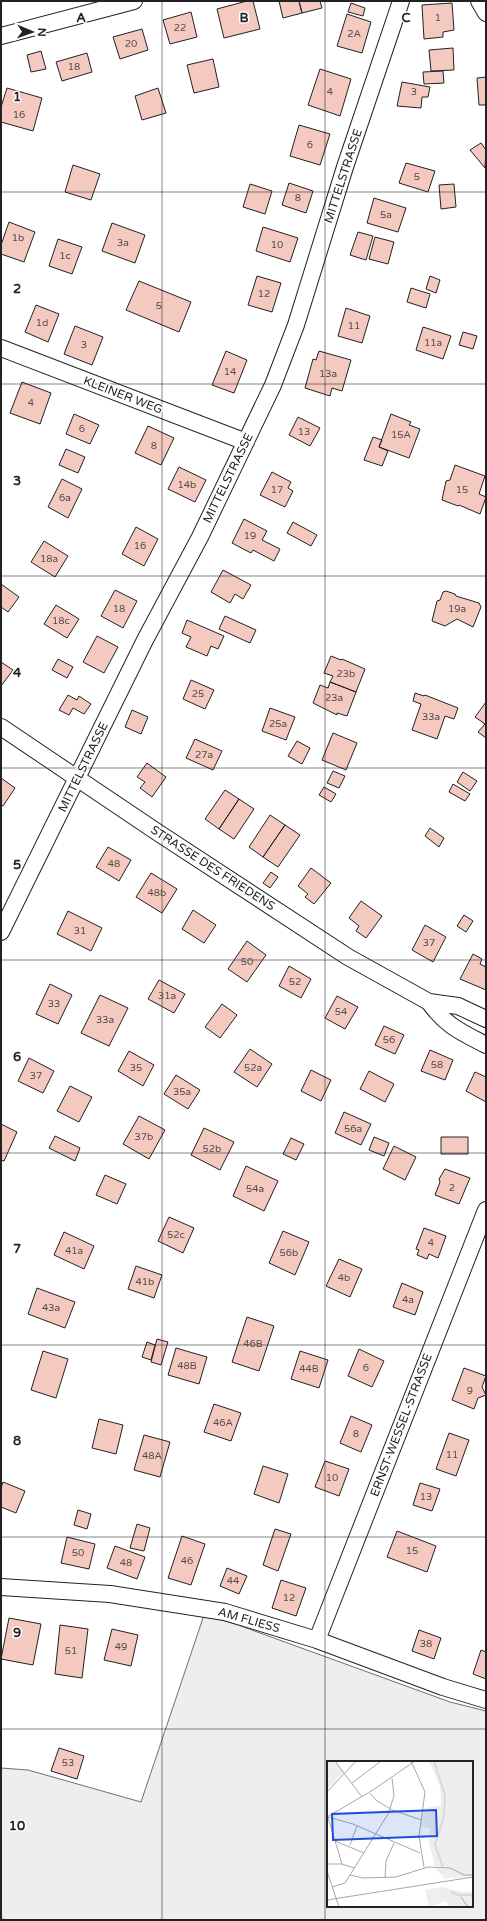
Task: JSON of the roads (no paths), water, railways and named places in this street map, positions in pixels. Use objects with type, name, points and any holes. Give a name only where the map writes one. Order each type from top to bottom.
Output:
[{"type":"street","points":[[1,36],[134,1]]},
{"type":"street","name":"MITTELSTRASSE","points":[[1,932],[145,640],[200,537],[273,385],[296,325],[401,1]]},
{"type":"street","points":[[479,1],[486,13]]},
{"type":"street","name":"KLEINER WEG","points":[[1,348],[246,442]]},
{"type":"street","name":"STRASSE DES FRIEDENS","points":[[1,727],[77,779],[348,957],[429,1002],[458,1006],[486,1019]]},
{"type":"street","name":"STRASSE DES FRIEDENS","points":[[429,1002],[438,1015],[452,1028],[486,1045]]},
{"type":"street","name":"ERNST-WESSEL-STRASSE","points":[[316,1640],[486,1210]]},
{"type":"street","name":"AM FLIESS","points":[[1,1587],[110,1594],[203,1607],[225,1612],[316,1640],[443,1687],[486,1700]]}]
